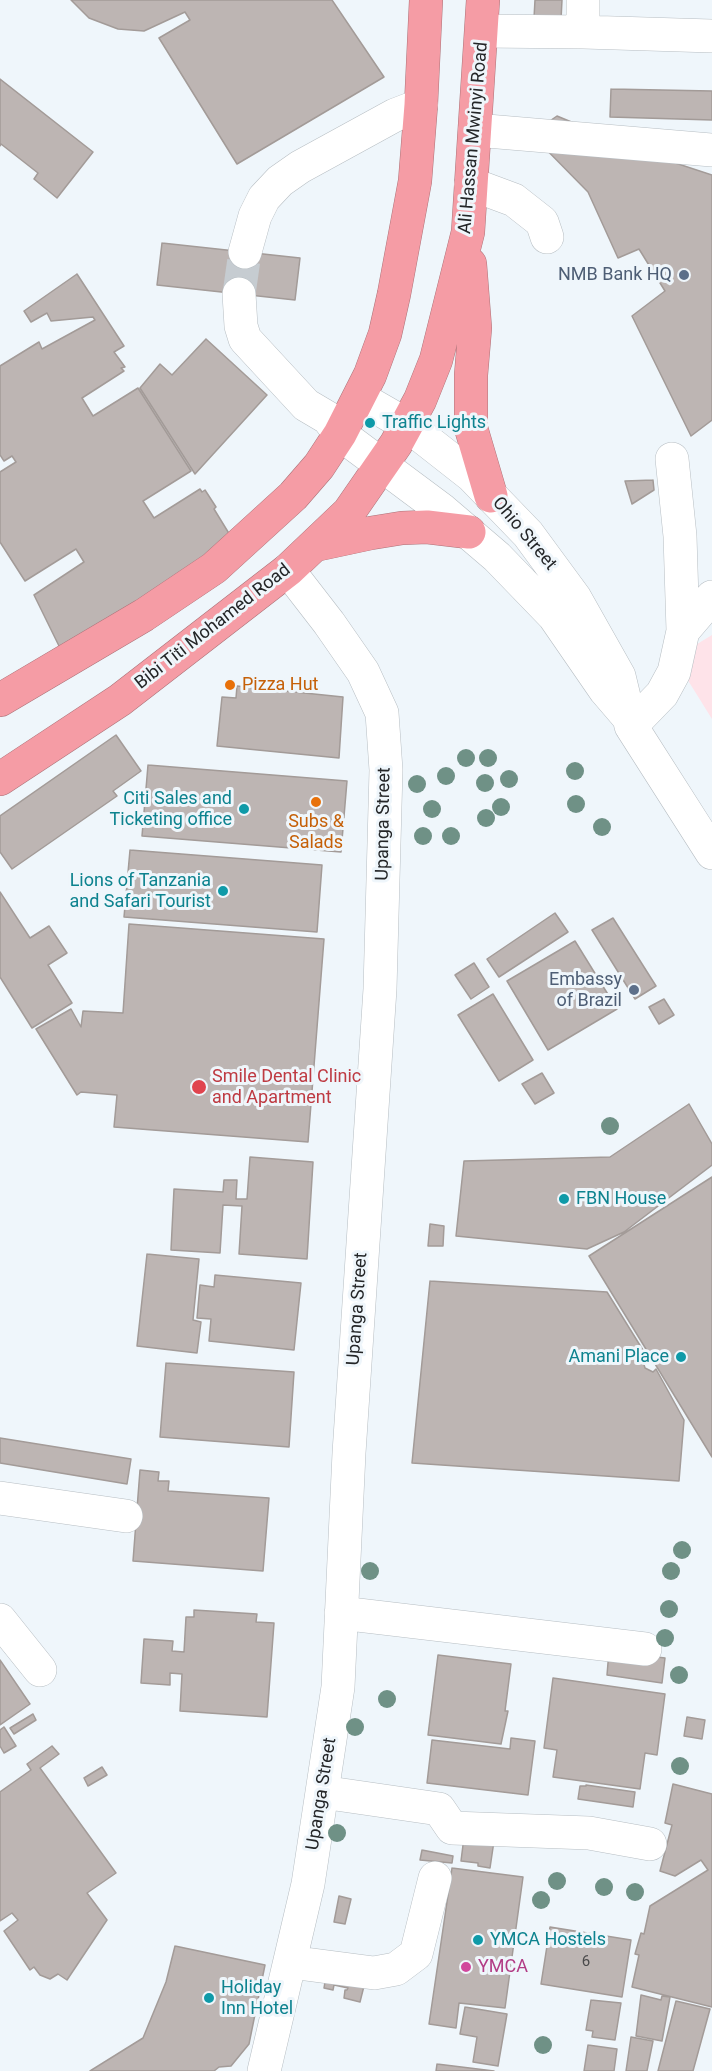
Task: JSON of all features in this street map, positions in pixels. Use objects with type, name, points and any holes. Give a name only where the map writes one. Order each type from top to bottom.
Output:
[{"type":"highway","points":[[0,700],[144,615],[214,568],[293,496],[340,434],[360,398],[385,334],[394,294],[415,181],[422,105],[426,0]]},
{"type":"highway","name":"Ali Hassan Mwinyi Road","points":[[395,445],[420,400],[436,360],[468,232],[483,15]]},
{"type":"highway","points":[[468,232],[475,328],[471,375],[471,428],[491,496]]},
{"type":"highway","name":"Bibi Titi Mohamed Road","points":[[0,779],[120,700],[288,570],[349,512],[395,445]]},
{"type":"highway","points":[[315,545],[402,528],[427,527],[469,532]]},
{"type":"street","points":[[483,15],[583,16],[712,36]]},
{"type":"street","points":[[245,252],[255,216],[264,198],[279,181],[395,115],[422,105]]},
{"type":"street","points":[[476,130],[712,150]]},
{"type":"street","points":[[471,184],[514,200],[542,222],[548,237]]},
{"type":"street","name":"Ohio Street","points":[[239,294],[241,326],[245,339],[306,405],[327,418],[340,434],[395,445],[472,476],[528,534],[575,597],[619,676],[630,722]]},
{"type":"street","name":"Ohio Street","points":[[360,398],[442,510],[497,557],[554,616],[630,722],[712,854]]},
{"type":"street","points":[[630,722],[662,694],[674,672],[682,631],[680,536],[672,459]]},
{"type":"street","name":"Upanga Street","points":[[264,2071],[308,1884],[338,1687],[349,1453],[380,989],[386,770],[382,713],[363,672],[288,570]]},
{"type":"street","points":[[682,631],[712,597]]},
{"type":"street","points":[[0,1498],[126,1516]]},
{"type":"street","points":[[341,1613],[645,1649]]},
{"type":"street","points":[[0,1620],[40,1670]]},
{"type":"street","points":[[322,1792],[439,1809],[452,1828],[589,1833],[650,1844]]},
{"type":"street","points":[[290,1962],[374,1973],[396,1970],[416,1954],[435,1878]]},
{"type":"shaded area","points":[[712,635],[712,719],[674,658]]},
{"type":"building","points":[[71,0],[332,0],[384,77],[237,164],[159,38],[190,20],[185,12],[144,31],[118,29],[89,18]]},
{"type":"building","points":[[535,0],[562,0],[561,20],[534,18]]},
{"type":"building","points":[[0,79],[93,152],[57,198],[34,179],[38,173],[1,144],[0,146]]},
{"type":"building","points":[[611,89],[712,91],[712,120],[610,117]]},
{"type":"building","name":"NMB Bank HQ","points":[[557,116],[651,155],[712,175],[712,420],[691,436],[632,316],[665,291],[639,249],[618,258],[588,192],[531,134]]},
{"type":"building","points":[[162,243],[300,258],[295,300],[157,285]]},
{"type":"building","points":[[77,274],[124,346],[114,352],[125,367],[121,368],[124,371],[82,398],[93,416],[138,388],[191,471],[143,501],[154,518],[200,489],[202,492],[205,490],[233,540],[61,650],[34,595],[84,562],[76,549],[25,581],[0,542],[0,472],[16,462],[12,456],[4,461],[0,455],[0,366],[39,342],[42,349],[95,320],[93,317],[51,321],[47,313],[31,322],[24,311]]},
{"type":"building","points":[[206,339],[267,395],[195,474],[140,388],[160,364],[172,375]]},
{"type":"building","points":[[653,480],[654,490],[632,504],[625,481]]},
{"type":"building","points":[[237,686],[343,697],[339,758],[217,746],[222,697],[236,698]]},
{"type":"building","points":[[116,735],[141,771],[113,791],[117,796],[12,869],[0,852],[0,816]]},
{"type":"building","name":"Citi Sales and Ticketing office","points":[[148,765],[347,781],[341,852],[142,836]]},
{"type":"building","name":"Lions of Tanzania and Safari Tourist","points":[[130,850],[322,865],[317,932],[124,917]]},
{"type":"building","points":[[0,892],[30,938],[49,926],[67,953],[48,965],[72,1003],[32,1028],[0,977]]},
{"type":"building","points":[[555,913],[568,932],[499,977],[487,959]]},
{"type":"building","points":[[613,918],[656,986],[635,999],[592,930]]},
{"type":"building","name":"Smile Dental Clinic and Apartment","points":[[129,924],[324,939],[308,1142],[114,1127],[117,1095],[81,1092],[77,1095],[36,1029],[71,1009],[81,1027],[83,1011],[123,1013]]},
{"type":"building","points":[[575,941],[617,1009],[548,1050],[507,981]]},
{"type":"building","points":[[474,963],[489,987],[471,999],[455,975]]},
{"type":"building","points":[[493,994],[533,1060],[499,1081],[458,1015]]},
{"type":"building","points":[[664,999],[674,1015],[659,1024],[649,1007]]},
{"type":"building","points":[[542,1073],[554,1093],[535,1104],[522,1084]]},
{"type":"building","name":"FBN House","points":[[689,1104],[712,1144],[712,1165],[624,1232],[587,1249],[456,1236],[464,1161],[610,1157]]},
{"type":"building","points":[[250,1157],[313,1162],[307,1259],[239,1254],[242,1206],[223,1205],[220,1253],[171,1250],[174,1189],[223,1192],[224,1180],[237,1180],[236,1199],[247,1199]]},
{"type":"building","name":"Amani Place","points":[[712,1177],[712,1457],[589,1256]]},
{"type":"building","points":[[430,1224],[444,1226],[443,1246],[428,1246]]},
{"type":"building","points":[[147,1254],[199,1259],[193,1320],[201,1322],[197,1353],[137,1346]]},
{"type":"building","points":[[215,1275],[301,1283],[294,1350],[209,1341],[211,1319],[197,1318],[200,1285],[214,1287]]},
{"type":"building","points":[[430,1281],[607,1292],[646,1355],[642,1358],[645,1368],[653,1372],[656,1369],[684,1420],[679,1481],[412,1463]]},
{"type":"building","points":[[166,1363],[294,1372],[289,1447],[160,1437]]},
{"type":"building","points":[[0,1438],[131,1459],[127,1484],[0,1463]]},
{"type":"building","points":[[140,1470],[159,1472],[158,1481],[169,1481],[168,1491],[269,1498],[263,1571],[133,1561]]},
{"type":"building","points":[[194,1610],[257,1614],[256,1622],[274,1623],[267,1717],[180,1711],[182,1674],[170,1673],[170,1685],[141,1683],[144,1639],[173,1641],[172,1651],[184,1652],[186,1617],[194,1617]]},
{"type":"building","points":[[609,1651],[665,1658],[662,1683],[607,1675]]},
{"type":"building","points":[[438,1655],[511,1664],[505,1711],[508,1711],[501,1744],[428,1735]]},
{"type":"building","points":[[0,1660],[30,1704],[0,1725]]},
{"type":"building","points":[[553,1678],[665,1694],[657,1755],[645,1753],[640,1789],[553,1777],[557,1750],[544,1748]]},
{"type":"building","points":[[33,1714],[36,1720],[14,1734],[10,1728]]},
{"type":"building","points":[[687,1717],[705,1720],[702,1739],[684,1736]]},
{"type":"building","points":[[4,1727],[16,1746],[4,1753],[0,1746],[0,1730]]},
{"type":"building","points":[[511,1738],[535,1741],[528,1795],[427,1783],[432,1740],[510,1749]]},
{"type":"building","points":[[52,1746],[59,1754],[40,1768],[116,1873],[87,1893],[107,1920],[67,1980],[58,1974],[50,1979],[40,1975],[34,1967],[30,1970],[4,1931],[18,1920],[12,1913],[0,1921],[0,1792],[31,1770],[27,1764]]},
{"type":"building","points":[[102,1767],[107,1775],[88,1786],[84,1778]]},
{"type":"building","points":[[673,1784],[712,1794],[712,2007],[632,1987],[639,1955],[635,1954],[641,1933],[644,1934],[650,1906],[708,1870],[701,1860],[675,1876],[660,1871],[672,1825],[665,1823]]},
{"type":"building","points":[[580,1786],[635,1792],[633,1807],[578,1799]]},
{"type":"building","points":[[464,1837],[494,1841],[490,1868],[478,1866],[478,1863],[461,1861]]},
{"type":"building","points":[[422,1850],[453,1856],[452,1863],[420,1860]]},
{"type":"building","name":"YMCA Hostels","points":[[452,1868],[523,1877],[505,2008],[459,2003],[456,2028],[429,2024]]},
{"type":"building","points":[[339,1896],[351,1899],[345,1924],[334,1922]]},
{"type":"building","points":[[550,1927],[631,1940],[622,1997],[541,1984]]},
{"type":"building","name":"Holiday Inn Hotel","points":[[175,1946],[265,1965],[249,2044],[231,2066],[219,2067],[214,2071],[90,2071],[143,2038],[166,1982]]},
{"type":"building","points":[[327,1970],[366,1978],[360,2002],[344,1998],[345,1990],[348,1988],[334,1985],[333,1990],[324,1988]]},
{"type":"building","points":[[641,1995],[661,2000],[662,1996],[670,1997],[662,2041],[636,2036]]},
{"type":"building","points":[[591,2000],[621,2003],[615,2040],[592,2037],[593,2031],[586,2030]]},
{"type":"building","points":[[676,2001],[710,2009],[693,2071],[658,2071]]},
{"type":"building","points":[[465,2007],[507,2014],[498,2066],[473,2062],[477,2037],[460,2034]]},
{"type":"building","points":[[631,2037],[653,2041],[647,2071],[626,2071]]},
{"type":"building","points":[[588,2045],[617,2049],[614,2071],[584,2071]]},
{"type":"building","points":[[437,2064],[494,2071],[436,2071]]},
{"type":"tunnel","points":[[239,294],[245,252]]},
{"type":"place","name":"NMB Bank HQ","points":[[684,275]]},
{"type":"place","name":"Traffic Lights","points":[[370,423]]},
{"type":"place","name":"Pizza Hut","points":[[230,685]]},
{"type":"place","name":"Subs & Salads","points":[[316,802]]},
{"type":"place","name":"Citi Sales and Ticketing office","points":[[244,809]]},
{"type":"place","name":"Lions of Tanzania and Safari Tourist","points":[[223,891]]},
{"type":"place","name":"Embassy of Brazil","points":[[634,990]]},
{"type":"place","name":"Smile Dental Clinic and Apartment","points":[[199,1087]]},
{"type":"place","name":"FBN House","points":[[564,1199]]},
{"type":"place","name":"Amani Place","points":[[681,1357]]},
{"type":"place","name":"YMCA Hostels","points":[[478,1940]]},
{"type":"place","name":"YMCA","points":[[466,1967]]},
{"type":"place","name":"Holiday Inn Hotel","points":[[209,1998]]}]
